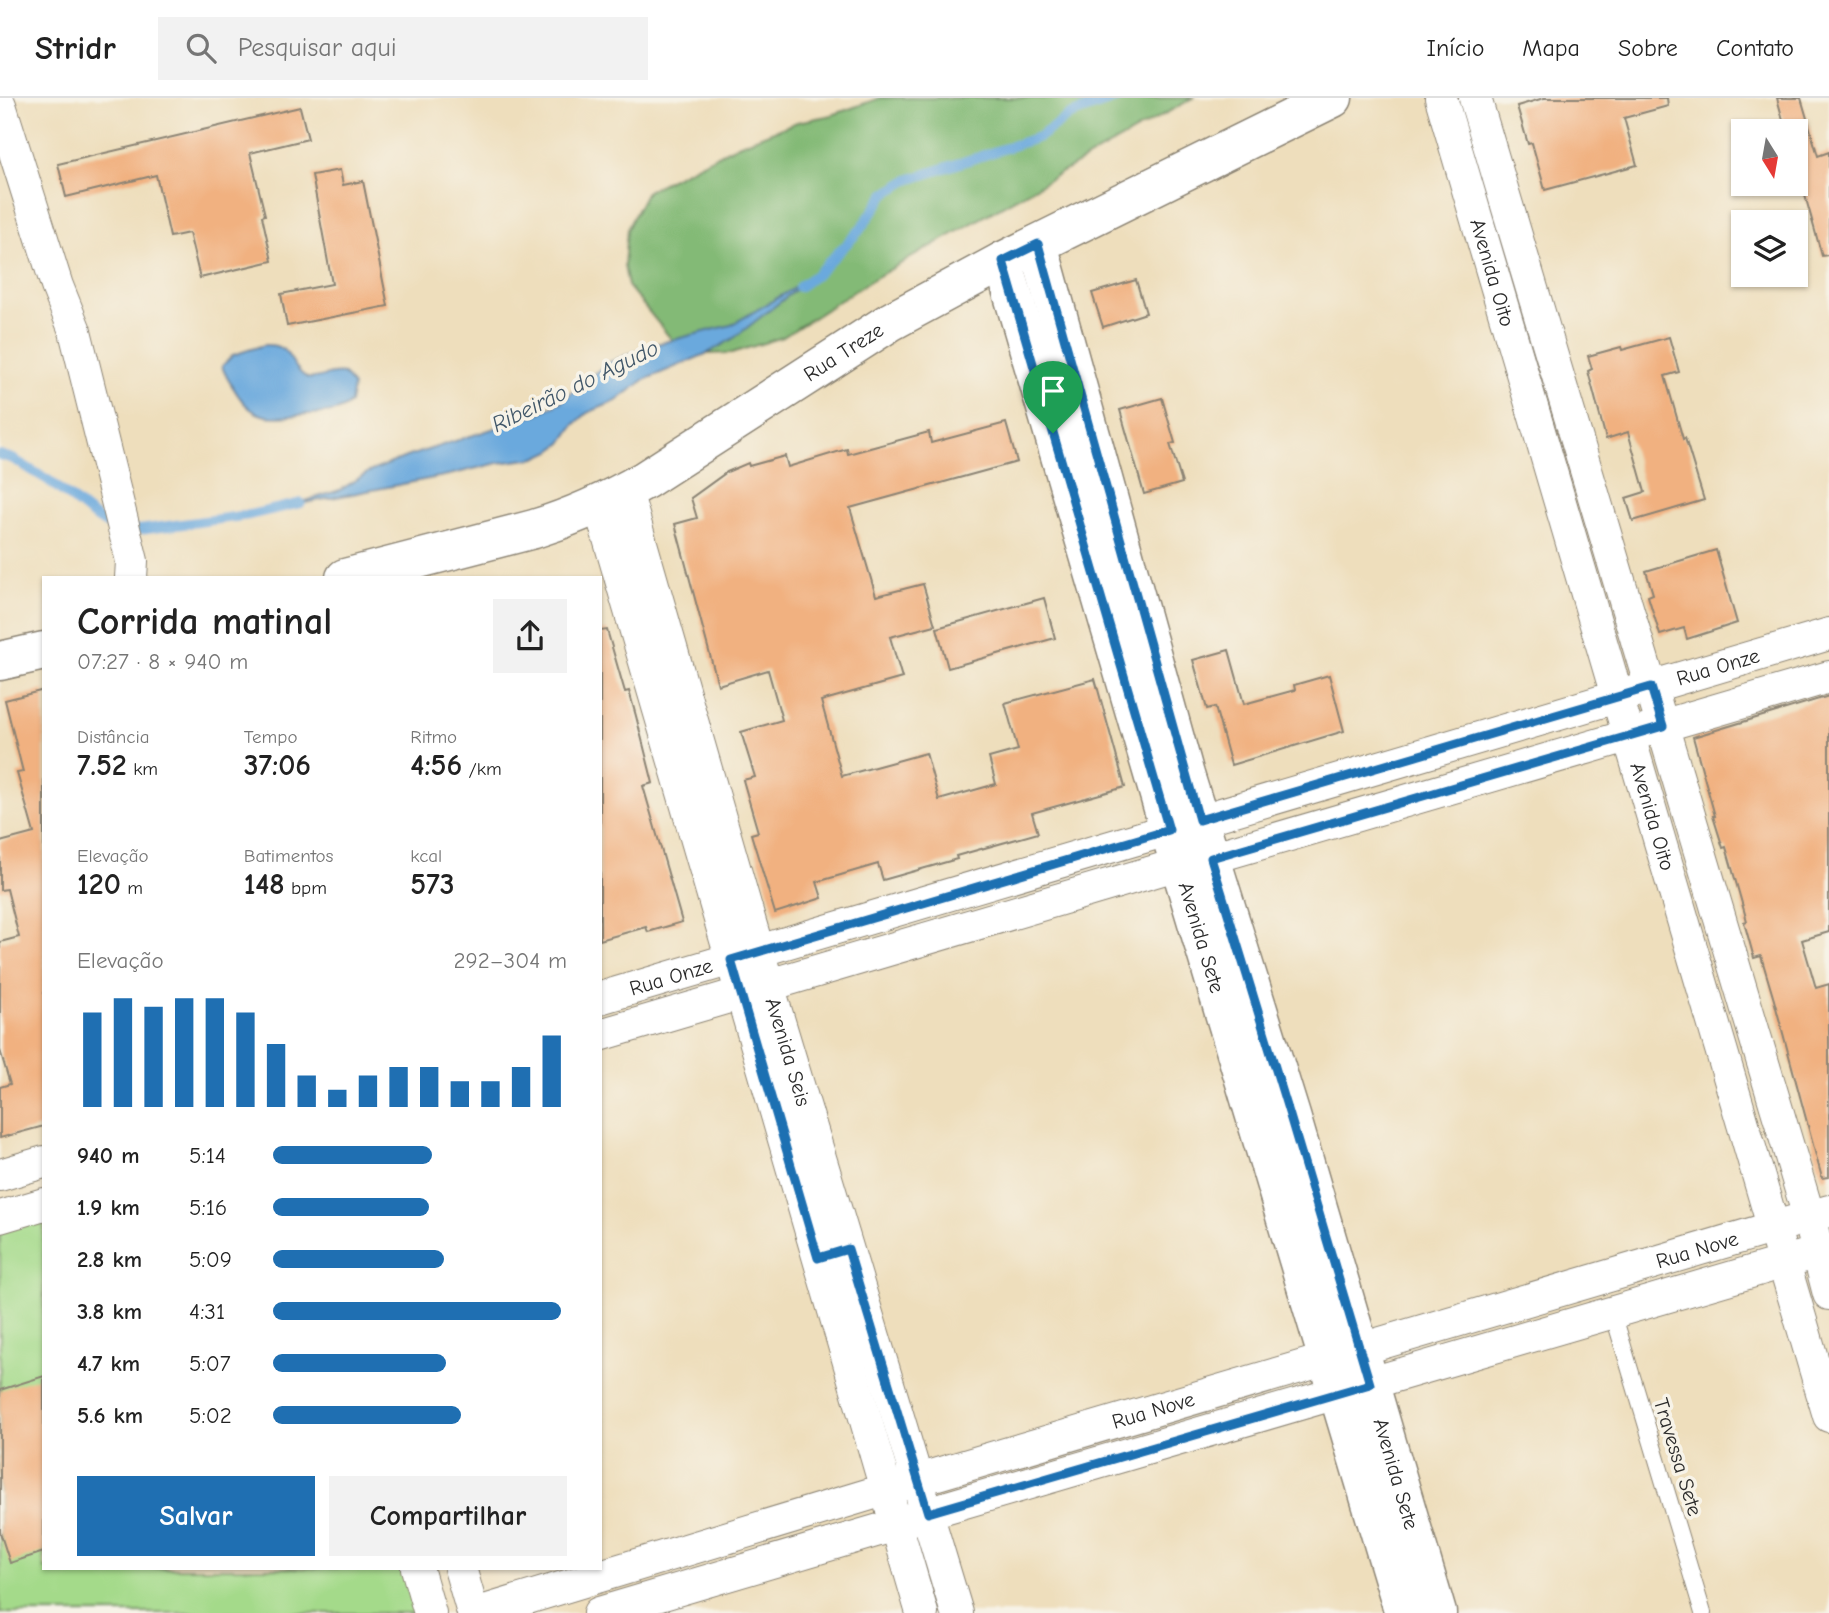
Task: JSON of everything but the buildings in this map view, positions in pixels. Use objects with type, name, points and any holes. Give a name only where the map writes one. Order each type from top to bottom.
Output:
[{"type":"street","name":"Rua Treze","points":[[369,575],[534,529],[613,497],[890,322],[1003,261],[1334,98]]},
{"type":"street","name":"Avenida Oito","points":[[1441,98],[1829,1416]]},
{"type":"street","name":"Avenida Oito","points":[[1475,98],[1663,726],[1819,1214],[1829,1294]]},
{"type":"street","points":[[0,105],[57,286],[75,331],[131,569]]},
{"type":"street","name":"Avenida Sete","points":[[1038,244],[1189,843]]},
{"type":"street","name":"Avenida Sete","points":[[1003,261],[1189,843],[1349,1371],[1437,1613]]},
{"type":"street","name":"Avenida Seis","points":[[613,497],[745,955],[818,1258],[922,1613]]},
{"type":"street","name":"Rua Onze","points":[[602,1034],[754,989],[1617,696],[1829,634]]},
{"type":"street","points":[[0,661],[42,651]]},
{"type":"street","name":"Rua Onze","points":[[602,997],[745,955],[1629,735],[1829,677]]},
{"type":"street","name":"Avenida Seis","points":[[754,989],[848,1249],[957,1613]]},
{"type":"street","points":[[0,1175],[42,1163]]},
{"type":"street","points":[[0,1217],[42,1205]]},
{"type":"street","name":"Rua Nove","points":[[599,1613],[1143,1450],[1349,1371],[1819,1214]]},
{"type":"street","points":[[818,1258],[848,1249]]},
{"type":"street","name":"Rua Nove","points":[[475,1613],[1135,1415],[1613,1313],[1823,1251]]},
{"type":"street","name":"Avenida Sete","points":[[1349,1371],[1404,1613]]},
{"type":"street","points":[[1135,1415],[1143,1450]]},
{"type":"street","points":[[418,1570],[430,1613]]},
{"type":"street","points":[[461,1570],[475,1613]]},
{"type":"lane","name":"Travessa Sete","points":[[1613,1313],[1703,1613]]},
{"type":"green space","points":[[880,98],[1193,98],[870,281],[783,337],[732,353],[684,355],[628,286],[624,266],[627,229],[647,191],[738,145],[797,122],[832,115]]},
{"type":"green space","points":[[42,1205],[42,1570],[419,1570],[431,1613],[0,1613],[0,1217]]},
{"type":"water","points":[[808,280],[734,338],[708,353],[644,380],[616,401],[587,413],[574,425],[562,443],[536,458],[498,463],[290,506],[340,490],[369,472],[406,457],[535,415],[562,401],[607,363],[649,346],[731,325]]},
{"type":"water","points":[[264,345],[273,345],[285,351],[296,368],[307,378],[344,374],[353,386],[350,403],[330,412],[287,416],[261,415],[253,411],[238,395],[222,366],[233,355]]},
{"type":"waterway","name":"Ribeirão do Agudo","points":[[799,287],[817,274],[859,231],[885,194],[908,180],[1039,137],[1070,115],[1117,98]]},
{"type":"waterway","name":"Ribeirão do Agudo","points":[[0,455],[13,459],[48,480],[106,524],[139,530],[249,515],[301,503]]},
{"type":"route","points":[[1038,244],[1199,820],[1651,687],[1663,726],[1211,858],[1370,1384],[928,1513],[848,1249],[818,1258],[731,960],[1169,830],[1053,433],[1003,261],[1038,244]]}]
